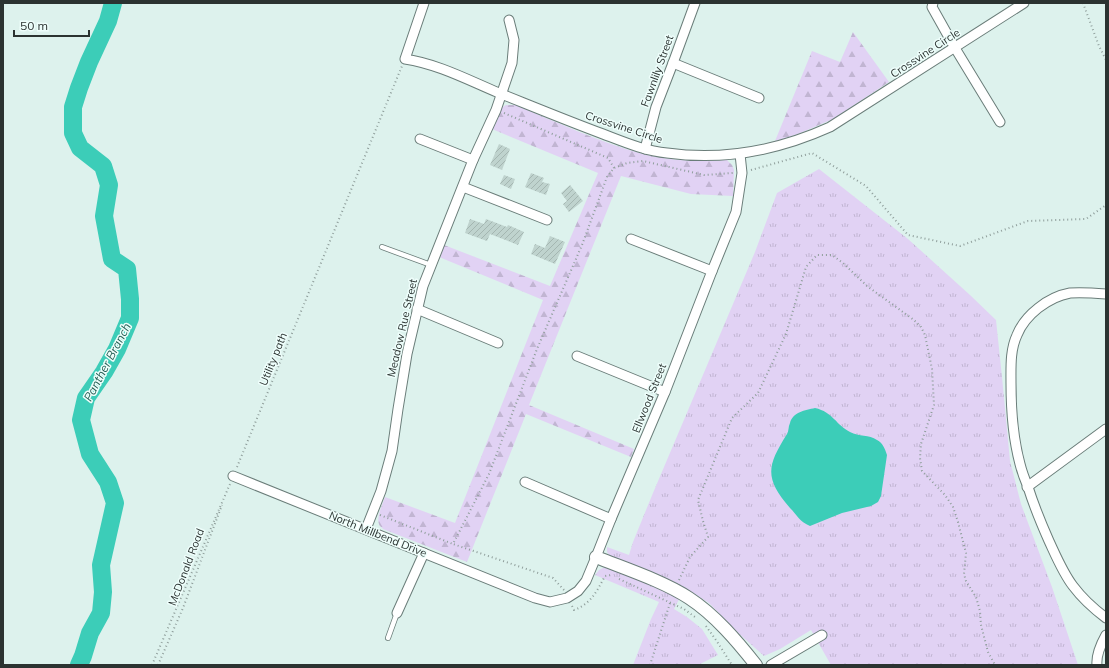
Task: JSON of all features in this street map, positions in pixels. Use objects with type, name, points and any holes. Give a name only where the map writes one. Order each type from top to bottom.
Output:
[{"type":"street","points":[[405,59],[424,3]]},
{"type":"street","name":"Fawnlily Street","points":[[645,149],[656,107],[695,3]]},
{"type":"street","points":[[933,3],[932,7],[955,48],[1000,122]]},
{"type":"street","name":"Crossvine Circle","points":[[405,59],[433,65],[583,127],[645,149],[683,155],[718,156],[740,154],[782,145],[807,137],[830,127],[1024,3]]},
{"type":"street","name":"Meadow Rue Street","points":[[366,529],[381,491],[392,451],[406,362],[423,286],[430,265],[473,160],[496,110],[512,63],[514,40],[509,20]]},
{"type":"street","points":[[673,63],[759,98]]},
{"type":"street","points":[[420,139],[473,160]]},
{"type":"street","name":"Ellwood Street","points":[[523,593],[550,602],[567,598],[578,591],[586,581],[611,518],[665,392],[736,212],[742,173],[740,154]]},
{"type":"street","points":[[463,187],[547,220]]},
{"type":"street","points":[[631,239],[712,271]]},
{"type":"street","points":[[1106,294],[1085,292],[1069,294],[1055,298],[1043,305],[1025,322],[1017,335],[1012,352],[1011,374],[1012,421],[1020,466],[1037,514],[1063,571],[1073,587],[1106,618]]},
{"type":"street","points":[[417,309],[498,343]]},
{"type":"street","points":[[577,356],[665,392]]},
{"type":"street","points":[[1027,487],[1106,429]]},
{"type":"street","name":"North Millbend Drive","points":[[233,476],[523,593]]},
{"type":"street","points":[[525,482],[611,518]]},
{"type":"street","points":[[397,613],[424,553]]},
{"type":"street","points":[[596,557],[660,583],[689,598],[709,614],[739,644],[756,665]]},
{"type":"street","points":[[771,665],[822,635]]},
{"type":"street","points":[[1098,665],[1098,652],[1106,635]]},
{"type":"lane","points":[[382,247],[430,265]]},
{"type":"lane","points":[[388,638],[397,613]]},
{"type":"path","points":[[1083,3],[1099,46],[1106,60]]},
{"type":"path","name":"Utility path","points":[[152,665],[233,476],[405,59]]},
{"type":"path","points":[[496,110],[608,158],[614,168]]},
{"type":"path","points":[[650,665],[674,590],[690,557],[708,536],[698,500],[732,418],[758,393],[786,334],[806,267],[817,255],[832,255],[843,263],[867,286],[914,320],[925,335],[932,369],[934,405],[921,444],[920,458],[922,472],[945,495],[953,507],[966,552],[964,574],[976,597],[988,652],[995,665]]},
{"type":"path","name":"McDonald Road","points":[[158,665],[184,608],[233,476]]},
{"type":"path","points":[[374,512],[453,544]]},
{"type":"path","points":[[574,610],[582,607],[594,596],[606,576],[611,575]]},
{"type":"path","points":[[618,578],[684,609],[699,620]]},
{"type":"path","points":[[703,624],[716,640],[732,665]]},
{"type":"green space","points":[[853,32],[889,82],[833,119],[798,134],[775,141],[812,51],[840,62]]},
{"type":"green space","points":[[506,105],[515,105],[594,138],[643,154],[685,160],[727,160],[732,165],[734,170],[733,196],[691,194],[621,176],[529,405],[634,449],[631,457],[526,414],[467,562],[383,529],[379,525],[378,521],[380,510],[385,497],[455,523],[543,300],[439,257],[444,245],[550,286],[598,173],[492,129],[501,108]]},
{"type":"green space","points":[[819,169],[908,239],[996,320],[1010,461],[1021,504],[1052,587],[1078,665],[831,665],[811,630],[780,649],[764,656],[736,631],[709,603],[685,588],[674,609],[702,629],[718,655],[698,665],[633,665],[659,602],[595,575],[599,570],[605,567],[665,591],[610,556],[607,552],[607,547],[629,555],[653,493],[755,252],[777,193]]},
{"type":"shaded area","points":[[815,408],[826,412],[850,432],[857,435],[871,437],[879,441],[884,446],[887,455],[881,496],[878,502],[871,506],[842,513],[810,526],[801,520],[782,498],[772,480],[771,472],[775,455],[788,433],[789,424],[794,416],[800,412]]},
{"type":"building","points":[[499,144],[510,149],[502,170],[490,165]]},
{"type":"building","points":[[531,173],[544,178],[542,182],[550,184],[546,195],[525,187]]},
{"type":"building","points":[[504,175],[515,179],[511,189],[500,184]]},
{"type":"building","points":[[570,185],[583,201],[569,212],[563,204],[567,201],[561,193]]},
{"type":"building","points":[[470,219],[484,224],[486,219],[507,227],[508,225],[524,232],[518,245],[490,234],[487,241],[465,233]]},
{"type":"building","points":[[550,236],[565,242],[555,264],[531,254],[535,244],[545,248]]},
{"type":"waterway","name":"Panther Branch","points":[[79,665],[90,633],[101,613],[103,592],[101,565],[115,503],[108,482],[90,454],[81,420],[86,398],[104,372],[117,349],[130,318],[130,299],[127,269],[112,259],[104,216],[109,185],[103,166],[80,148],[73,133],[73,107],[89,62],[108,21],[113,3]]}]
